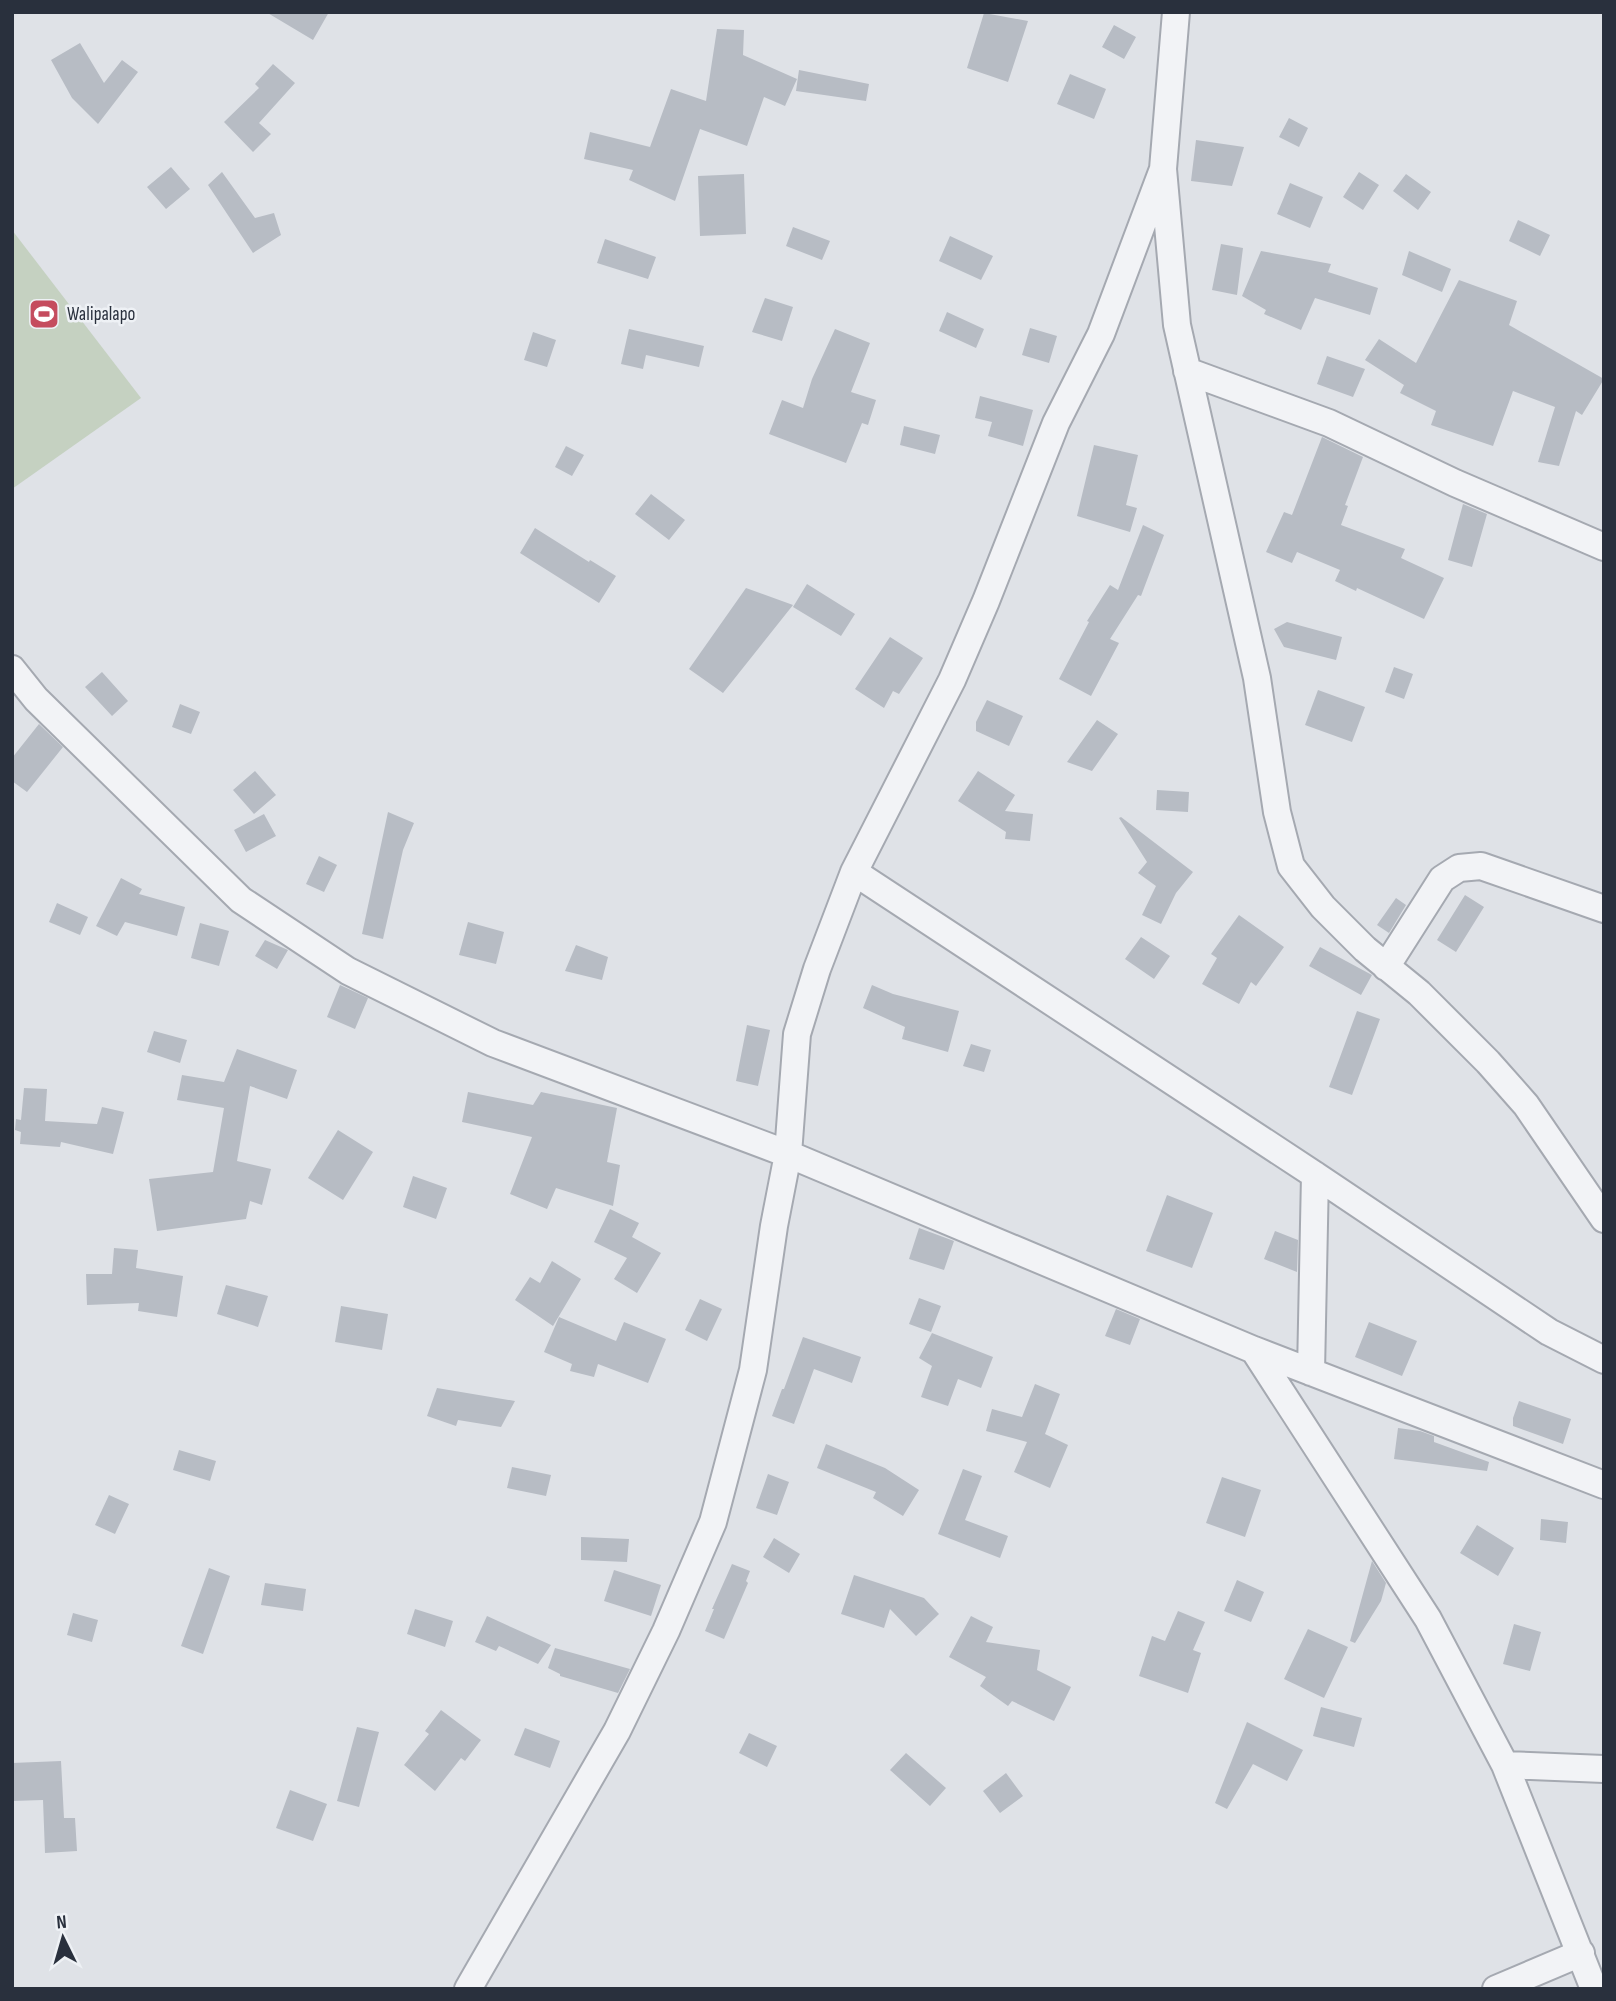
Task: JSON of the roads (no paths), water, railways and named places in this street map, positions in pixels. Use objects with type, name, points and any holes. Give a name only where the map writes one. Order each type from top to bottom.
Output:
[{"type":"street","points":[[1176,12],[1163,169],[1177,325],[1256,678],[1277,811],[1291,866],[1323,907],[1365,949],[1429,1003],[1488,1062],[1526,1105],[1604,1219]]},
{"type":"street","points":[[468,1989],[617,1731],[666,1631],[713,1522],[752,1370],[788,1154],[797,1034],[817,969],[854,872],[952,680],[1056,423],[1101,334],[1163,169]]},
{"type":"street","points":[[1187,371],[1329,423],[1455,483],[1604,547]]},
{"type":"street","points":[[12,669],[36,699],[241,900],[348,971],[493,1043],[788,1154],[1254,1350],[1604,1485]]},
{"type":"street","points":[[1387,967],[1442,879],[1459,868],[1481,866],[1604,909]]},
{"type":"street","points":[[854,872],[1549,1332],[1604,1360]]},
{"type":"street","points":[[1311,1372],[1315,1175]]},
{"type":"street","points":[[1254,1350],[1428,1619],[1505,1765],[1594,1989]]},
{"type":"street","points":[[1505,1765],[1604,1769]]},
{"type":"street","points":[[1496,1989],[1581,1954]]},
{"type":"place","name":"Walipalapo","points":[[44,314]]}]
